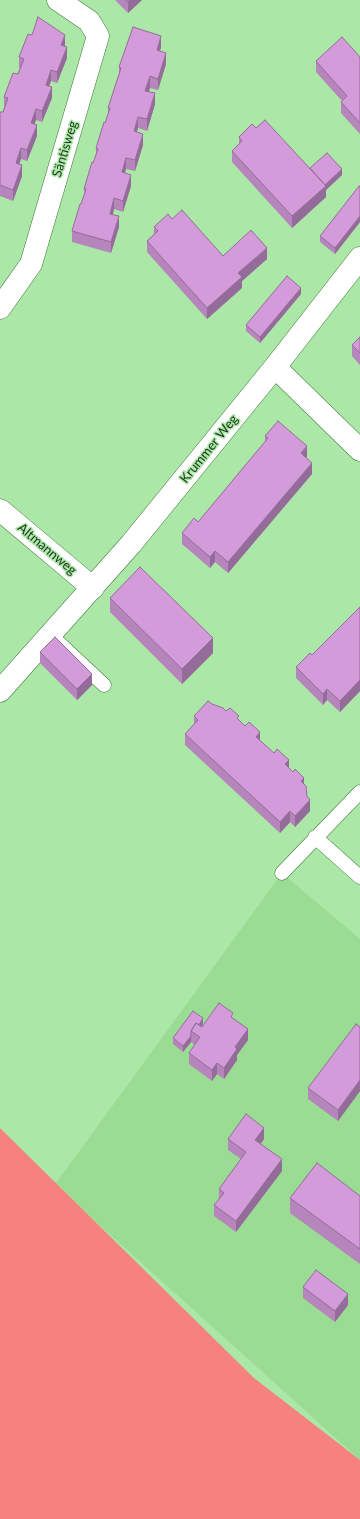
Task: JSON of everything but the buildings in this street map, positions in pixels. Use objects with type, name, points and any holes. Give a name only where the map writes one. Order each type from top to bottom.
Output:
[{"type":"street","name":"Säntisweg","points":[[0,308],[30,264],[98,36],[89,21],[58,0]]},
{"type":"street","name":"Krummer Weg","points":[[0,691],[93,588],[158,511],[275,367],[360,258]]},
{"type":"street","points":[[275,367],[360,450]]},
{"type":"street","name":"Altmannweg","points":[[0,510],[93,588]]},
{"type":"lane","points":[[51,634],[104,685]]},
{"type":"lane","points":[[282,873],[315,837],[360,792]]},
{"type":"lane","points":[[315,837],[360,877]]},
{"type":"shaded area","points":[[282,873],[360,939],[360,1460],[95,1221],[56,1183]]},
{"type":"shaded area","points":[[0,1128],[254,1378],[360,1460],[360,1519],[0,1519]]}]
